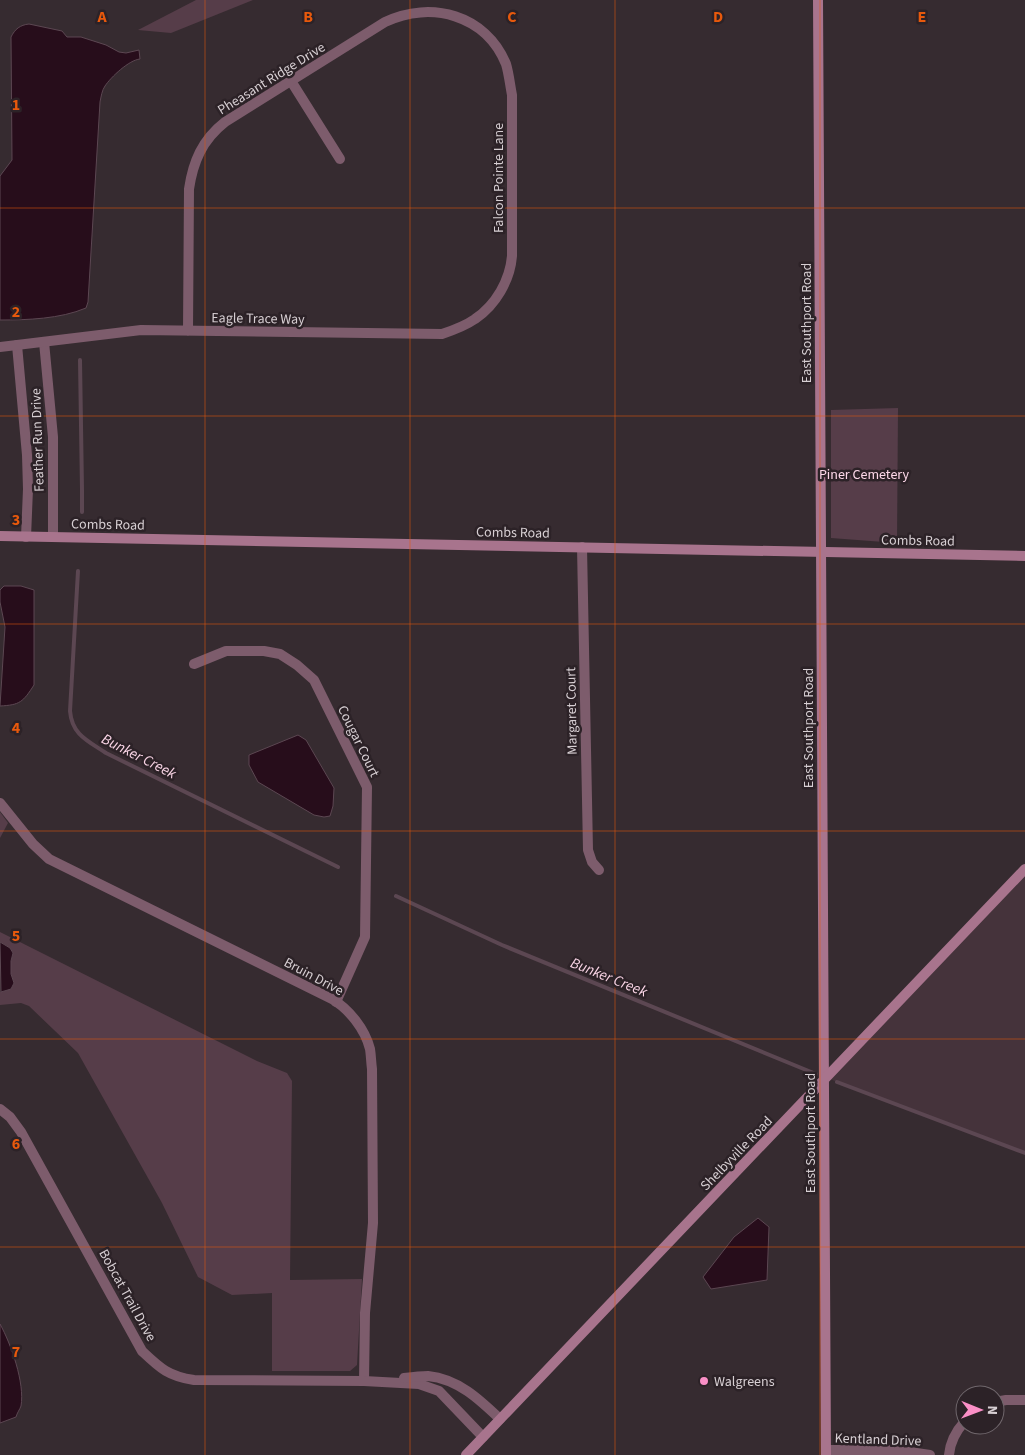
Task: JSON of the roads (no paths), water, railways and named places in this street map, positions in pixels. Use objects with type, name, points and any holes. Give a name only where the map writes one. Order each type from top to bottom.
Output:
[{"type":"main road","name":"East Southport Road","points":[[818,0],[826,1453]]},
{"type":"main road","name":"Combs Road","points":[[0,536],[1025,556]]},
{"type":"main road","name":"Shelbyville Road","points":[[466,1455],[1025,870]]},
{"type":"street","name":"Pheasant Ridge Drive","points":[[188,330],[191,175],[196,158],[209,136],[221,125],[385,22],[403,14],[438,12],[461,18],[486,34],[497,48]]},
{"type":"street","name":"Falcon Pointe Lane","points":[[491,306],[506,281],[512,266],[512,95],[507,68],[497,48]]},
{"type":"street","points":[[291,80],[340,159]]},
{"type":"street","name":"Eagle Trace Way","points":[[17,346],[134,331],[188,330],[442,334],[476,319],[491,306]]},
{"type":"street","name":"Feather Run Drive","points":[[44,342],[53,437],[53,537]]},
{"type":"street","points":[[0,347],[17,346]]},
{"type":"street","name":"Feather Run Drive","points":[[17,346],[27,455],[26,537]]},
{"type":"street","name":"Margaret Court","points":[[582,548],[588,850],[592,862],[599,870]]},
{"type":"street","name":"Cougar Court","points":[[194,664],[226,652],[264,651],[280,654],[297,665],[314,680],[367,788],[365,937],[336,1002]]},
{"type":"street","name":"Bruin Drive","points":[[0,803],[33,844],[49,859],[336,1002],[348,1012],[363,1031],[370,1048],[372,1069],[373,1223],[364,1313],[364,1381]]},
{"type":"street","name":"Bobcat Trail Drive","points":[[0,1109],[10,1117],[21,1132],[142,1351],[152,1362],[175,1375],[194,1380],[364,1381],[419,1384],[439,1391],[483,1437]]},
{"type":"street","name":"Bobcat Trail Drive","points":[[364,1381],[426,1376],[446,1380],[470,1392],[500,1419]]},
{"type":"street","points":[[1005,1400],[1025,1400]]},
{"type":"street","points":[[949,1455],[949,1448],[955,1434]]},
{"type":"street","name":"Kentland Drive","points":[[826,1453],[896,1450],[930,1455]]},
{"type":"waterway","name":"Bunker Creek","points":[[80,360],[82,512]]},
{"type":"waterway","name":"Bunker Creek","points":[[78,571],[70,711],[71,719],[78,732],[87,741],[106,753],[338,867]]},
{"type":"waterway","name":"Bunker Creek","points":[[396,896],[502,945],[816,1074]]},
{"type":"waterway","name":"Bunker Creek","points":[[837,1082],[1025,1153]]},
{"type":"place","name":"Walgreens","points":[[704,1381]]},
{"type":"park label","name":"Piner Cemetery","points":[[864,474]]}]
